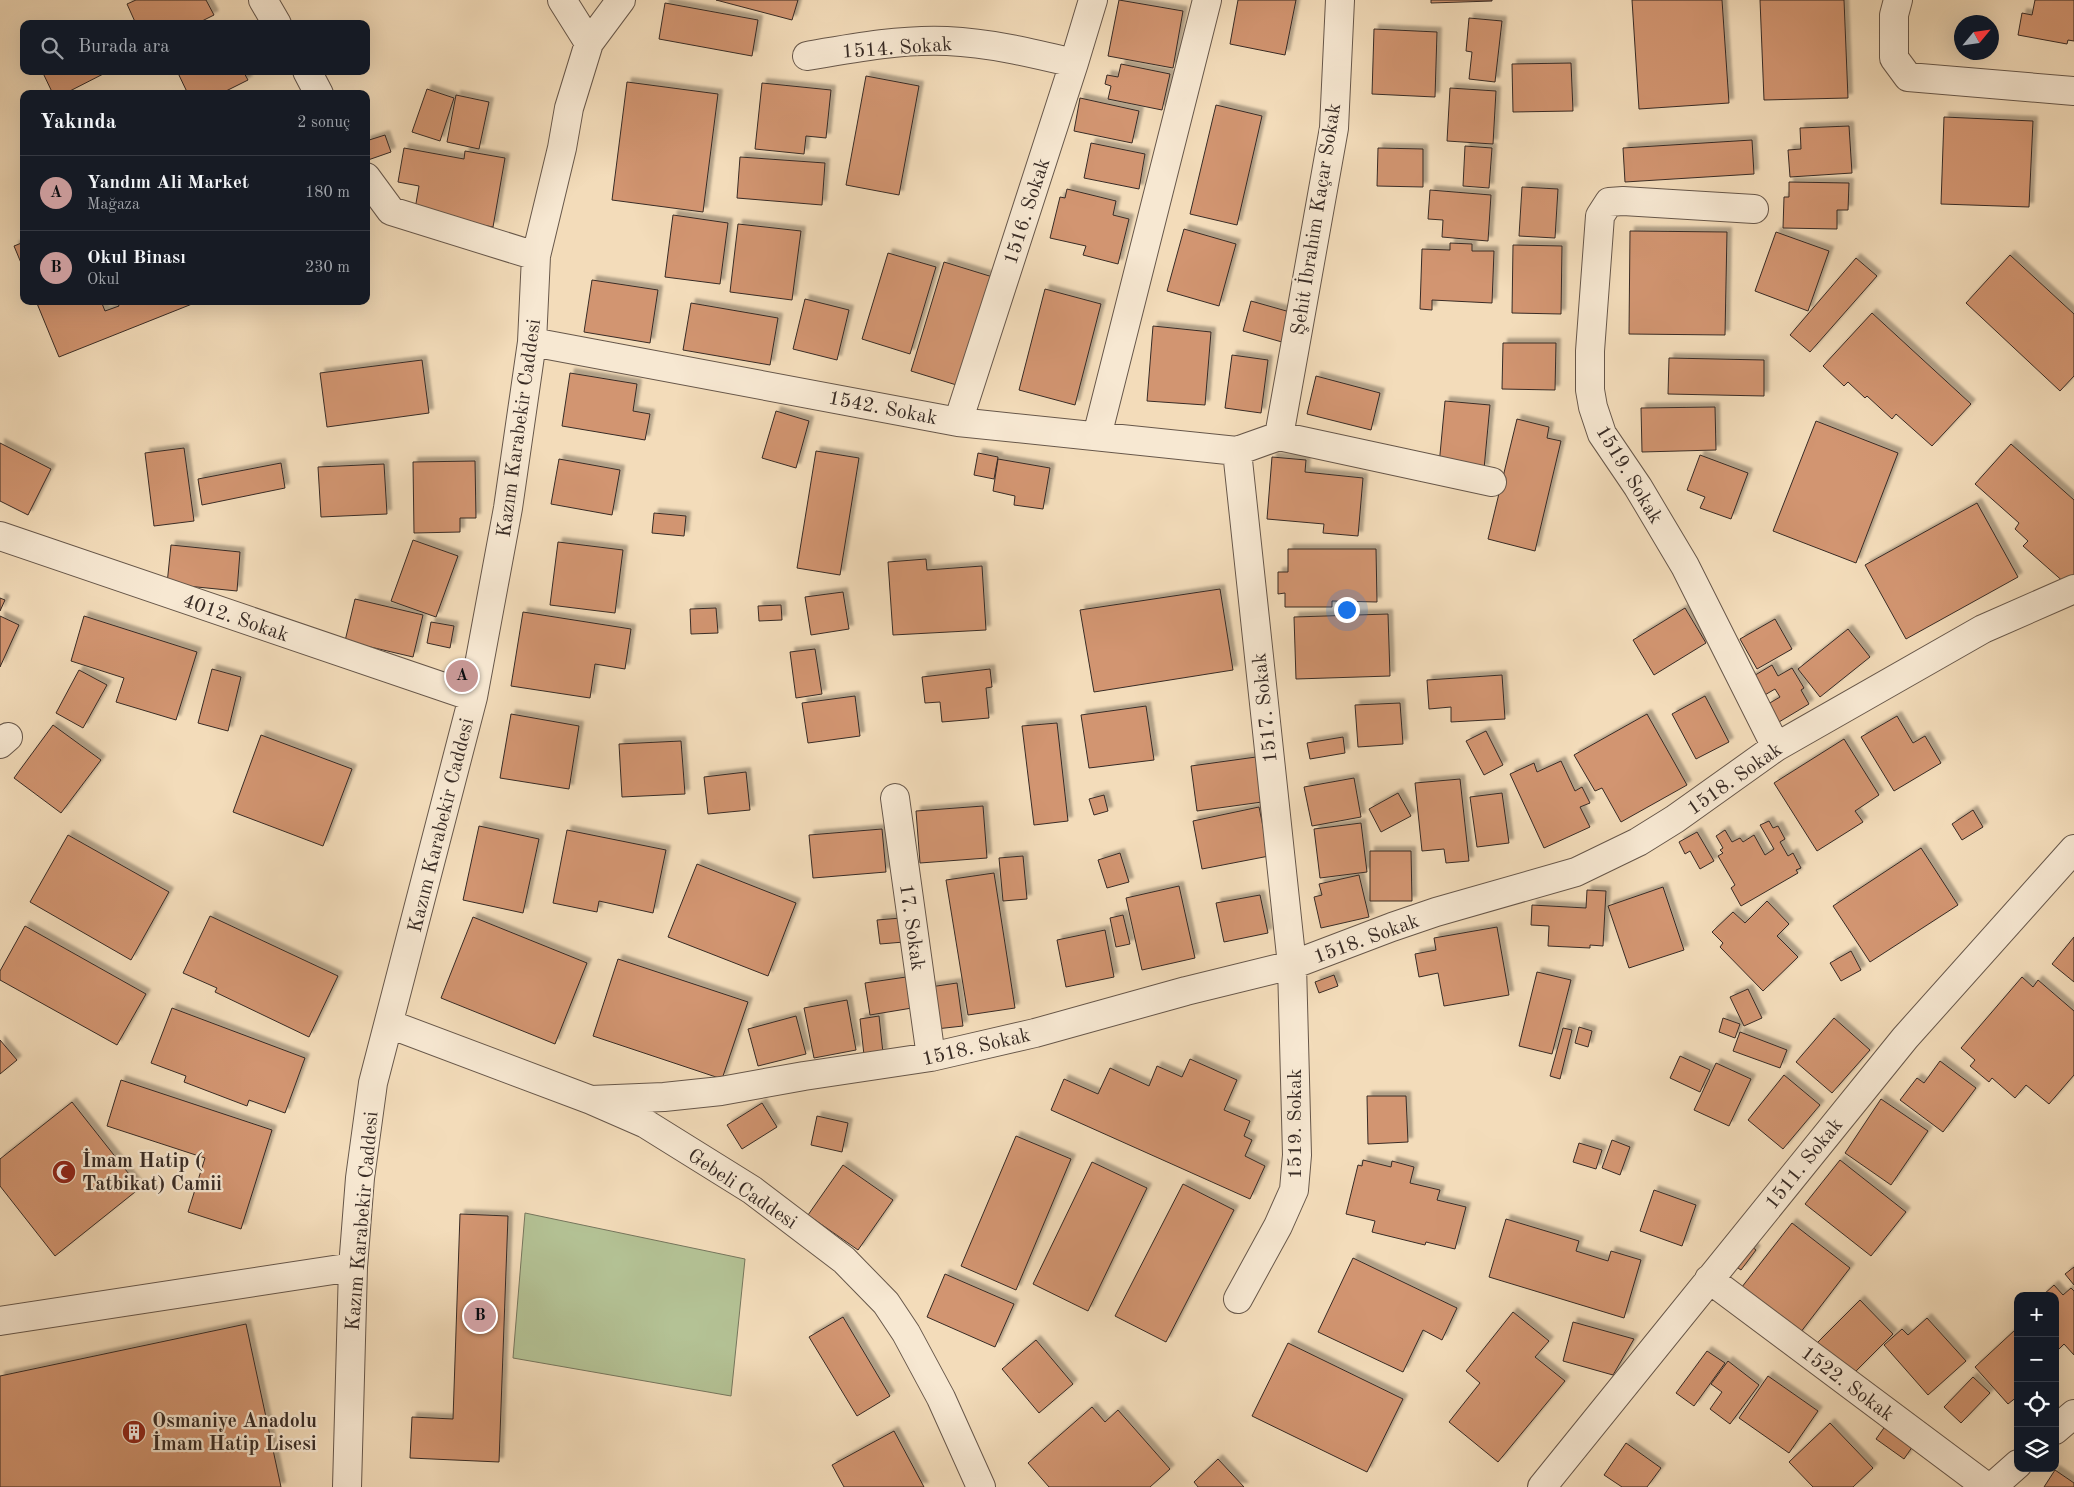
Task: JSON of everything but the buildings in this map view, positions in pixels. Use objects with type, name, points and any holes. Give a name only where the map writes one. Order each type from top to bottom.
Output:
[{"type":"street","points":[[262,0],[275,20]]},
{"type":"street","points":[[562,0],[589,43]]},
{"type":"street","name":"Kazım Karabekir Caddesi","points":[[347,1487],[353,1267],[360,1178],[373,1083],[390,1024],[473,697],[507,517],[532,342],[536,256],[562,148],[569,108],[589,43],[621,0]]},
{"type":"street","name":"1516. Sokak","points":[[958,422],[1093,0]]},
{"type":"street","points":[[1097,436],[1207,0]]},
{"type":"street","name":"Şehit İbrahim Kaçar Sokak","points":[[1279,436],[1334,128],[1340,0]]},
{"type":"street","points":[[1898,0],[1894,15],[1894,58],[1908,77],[2074,91]]},
{"type":"street","name":"1514. Sokak","points":[[807,56],[852,48],[923,41],[946,41],[980,43],[1022,50],[1074,64]]},
{"type":"street","points":[[309,75],[317,90]]},
{"type":"street","points":[[370,182],[391,211],[536,256]]},
{"type":"street","name":"1519. Sokak","points":[[1754,209],[1623,200],[1609,202],[1600,216],[1590,351],[1590,390],[1593,407],[1602,434],[1642,494],[1685,566],[1776,747]]},
{"type":"street","name":"1542. Sokak","points":[[532,342],[958,422],[1237,451]]},
{"type":"street","points":[[1237,451],[1279,436],[1492,482]]},
{"type":"street","name":"1517. Sokak","points":[[1237,451],[1292,965]]},
{"type":"street","name":"4012. Sokak","points":[[0,536],[473,697]]},
{"type":"street","name":"1518. Sokak","points":[[591,1100],[721,1091],[931,1057],[1035,1033],[1186,991],[1292,965],[1436,912],[1576,872],[1638,842],[1676,819],[1776,747],[1983,629],[2074,589]]},
{"type":"street","name":"17. Sokak","points":[[895,798],[931,1057]]},
{"type":"street","name":"1511. Sokak","points":[[1542,1487],[1905,1038],[2074,849]]},
{"type":"street","name":"1519. Sokak","points":[[1238,1299],[1278,1226],[1294,1190],[1297,1154],[1292,965]]},
{"type":"street","name":"Gebeli Caddesi","points":[[390,1024],[591,1100],[646,1124],[744,1185],[844,1260],[886,1303],[906,1333],[940,1398],[982,1487]]},
{"type":"street","points":[[0,1321],[353,1267]]},
{"type":"street","name":"1522. Sokak","points":[[1709,1279],[1987,1487]]},
{"type":"street","points":[[2059,1427],[2074,1414]]},
{"type":"street","points":[[1992,1487],[2014,1468]]},
{"type":"green space","points":[[525,1213],[745,1259],[731,1396],[513,1358]]},
{"type":"place","name":"Yandım Ali Market","points":[[462,676]]},
{"type":"place","name":"İmam Hatip ( Tatbikat) Camii","points":[[64,1172]]},
{"type":"place","name":"Okul Binası","points":[[480,1316]]},
{"type":"place","name":"Osmaniye Anadolu İmam Hatip Lisesi","points":[[134,1432]]}]
